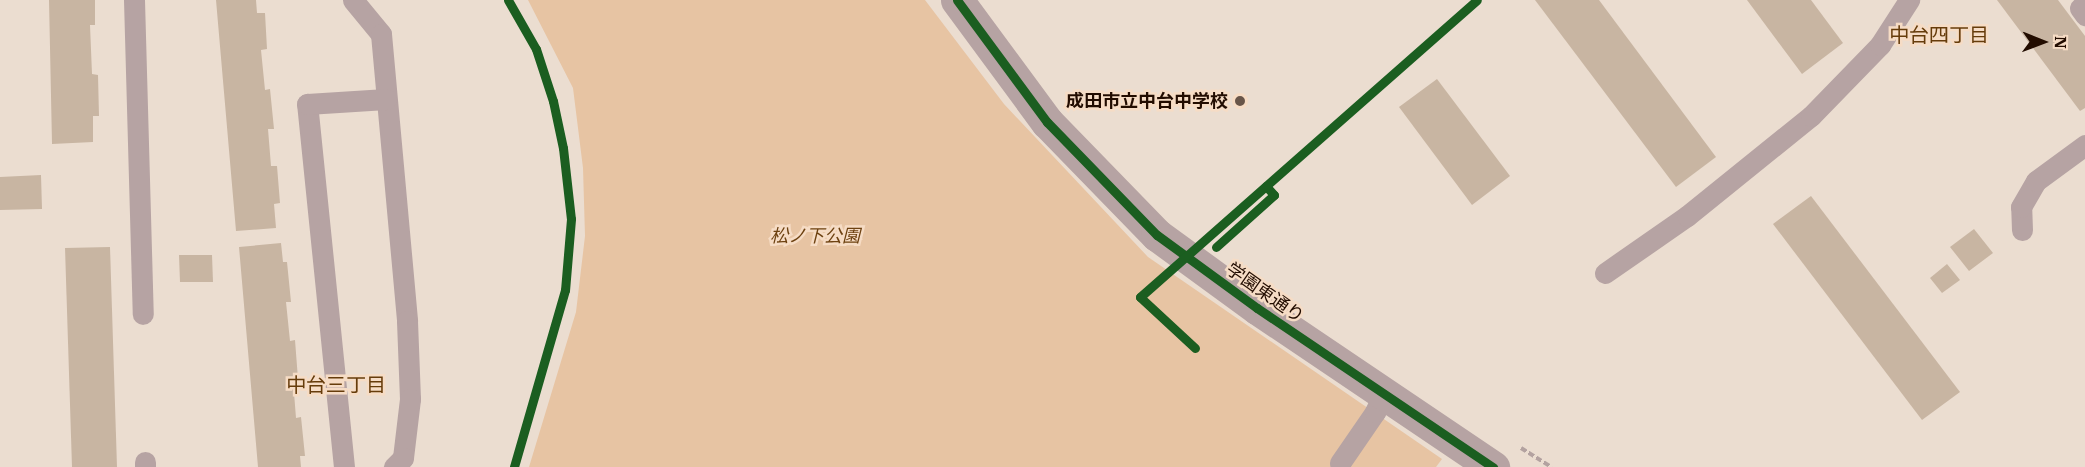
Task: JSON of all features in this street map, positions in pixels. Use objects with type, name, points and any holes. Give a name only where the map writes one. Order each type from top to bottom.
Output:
[{"type":"street","name":"学園東通り","points":[[957,0],[1047,122],[1156,235],[1257,308],[1494,467]]},
{"type":"lane","points":[[134,0],[143,314]]},
{"type":"lane","points":[[353,0],[381,34],[409,349],[410,399],[403,458],[394,467]]},
{"type":"lane","points":[[1605,273],[1687,216],[1811,116],[1880,45],[1909,0]]},
{"type":"lane","points":[[344,467],[307,104],[386,99]]},
{"type":"lane","points":[[2022,230],[2021,207],[2036,181],[2085,145]]},
{"type":"lane","points":[[1340,463],[1375,412],[1384,393]]},
{"type":"path","points":[[1521,447],[1551,467]]},
{"type":"green space","name":"松ノ下公園","points":[[528,0],[925,0],[1004,104],[1148,257],[1442,459],[1436,467],[529,467],[576,312],[585,236],[583,168],[573,88]]},
{"type":"building","points":[[49,0],[95,0],[95,25],[90,25],[92,74],[98,75],[99,116],[93,116],[93,142],[52,144]]},
{"type":"building","points":[[216,0],[256,0],[257,13],[265,13],[267,49],[261,50],[265,90],[270,89],[274,129],[268,129],[271,166],[277,166],[280,203],[274,204],[276,228],[236,231]]},
{"type":"building","points":[[1535,0],[1599,0],[1716,157],[1676,187]]},
{"type":"building","points":[[1747,0],[1811,0],[1843,43],[1802,74]]},
{"type":"building","points":[[1997,0],[2058,0],[2085,36],[2085,108],[2080,111]]},
{"type":"building","points":[[1437,79],[1510,176],[1472,205],[1399,107]]},
{"type":"building","points":[[41,175],[42,209],[0,210],[0,177]]},
{"type":"building","points":[[1811,196],[1960,392],[1922,420],[1773,224]]},
{"type":"building","points":[[1974,229],[1993,253],[1969,271],[1950,247]]},
{"type":"building","points":[[281,243],[283,262],[287,262],[291,302],[286,302],[290,341],[295,340],[298,379],[293,380],[296,418],[301,417],[305,456],[300,456],[301,467],[258,467],[239,247]]},
{"type":"building","points":[[110,247],[117,467],[72,467],[65,248]]},
{"type":"building","points":[[179,255],[212,255],[213,282],[180,282]]},
{"type":"building","points":[[1947,264],[1960,280],[1942,293],[1930,278]]},
{"type":"cycle path","points":[[508,0],[536,49],[553,101],[563,148],[571,219],[565,290],[514,467]]},
{"type":"cycle path","points":[[957,0],[1047,122],[1157,235],[1257,308],[1493,467]]},
{"type":"cycle path","points":[[1195,348],[1140,297],[1477,0]]},
{"type":"cycle path","points":[[1216,247],[1274,195],[1266,186]]},
{"type":"place","name":"成田市立中台中学校","points":[[1240,101]]},
{"type":"district","name":"中台四丁目","points":[[1939,34]]},
{"type":"district","name":"中台三丁目","points":[[336,384]]}]
